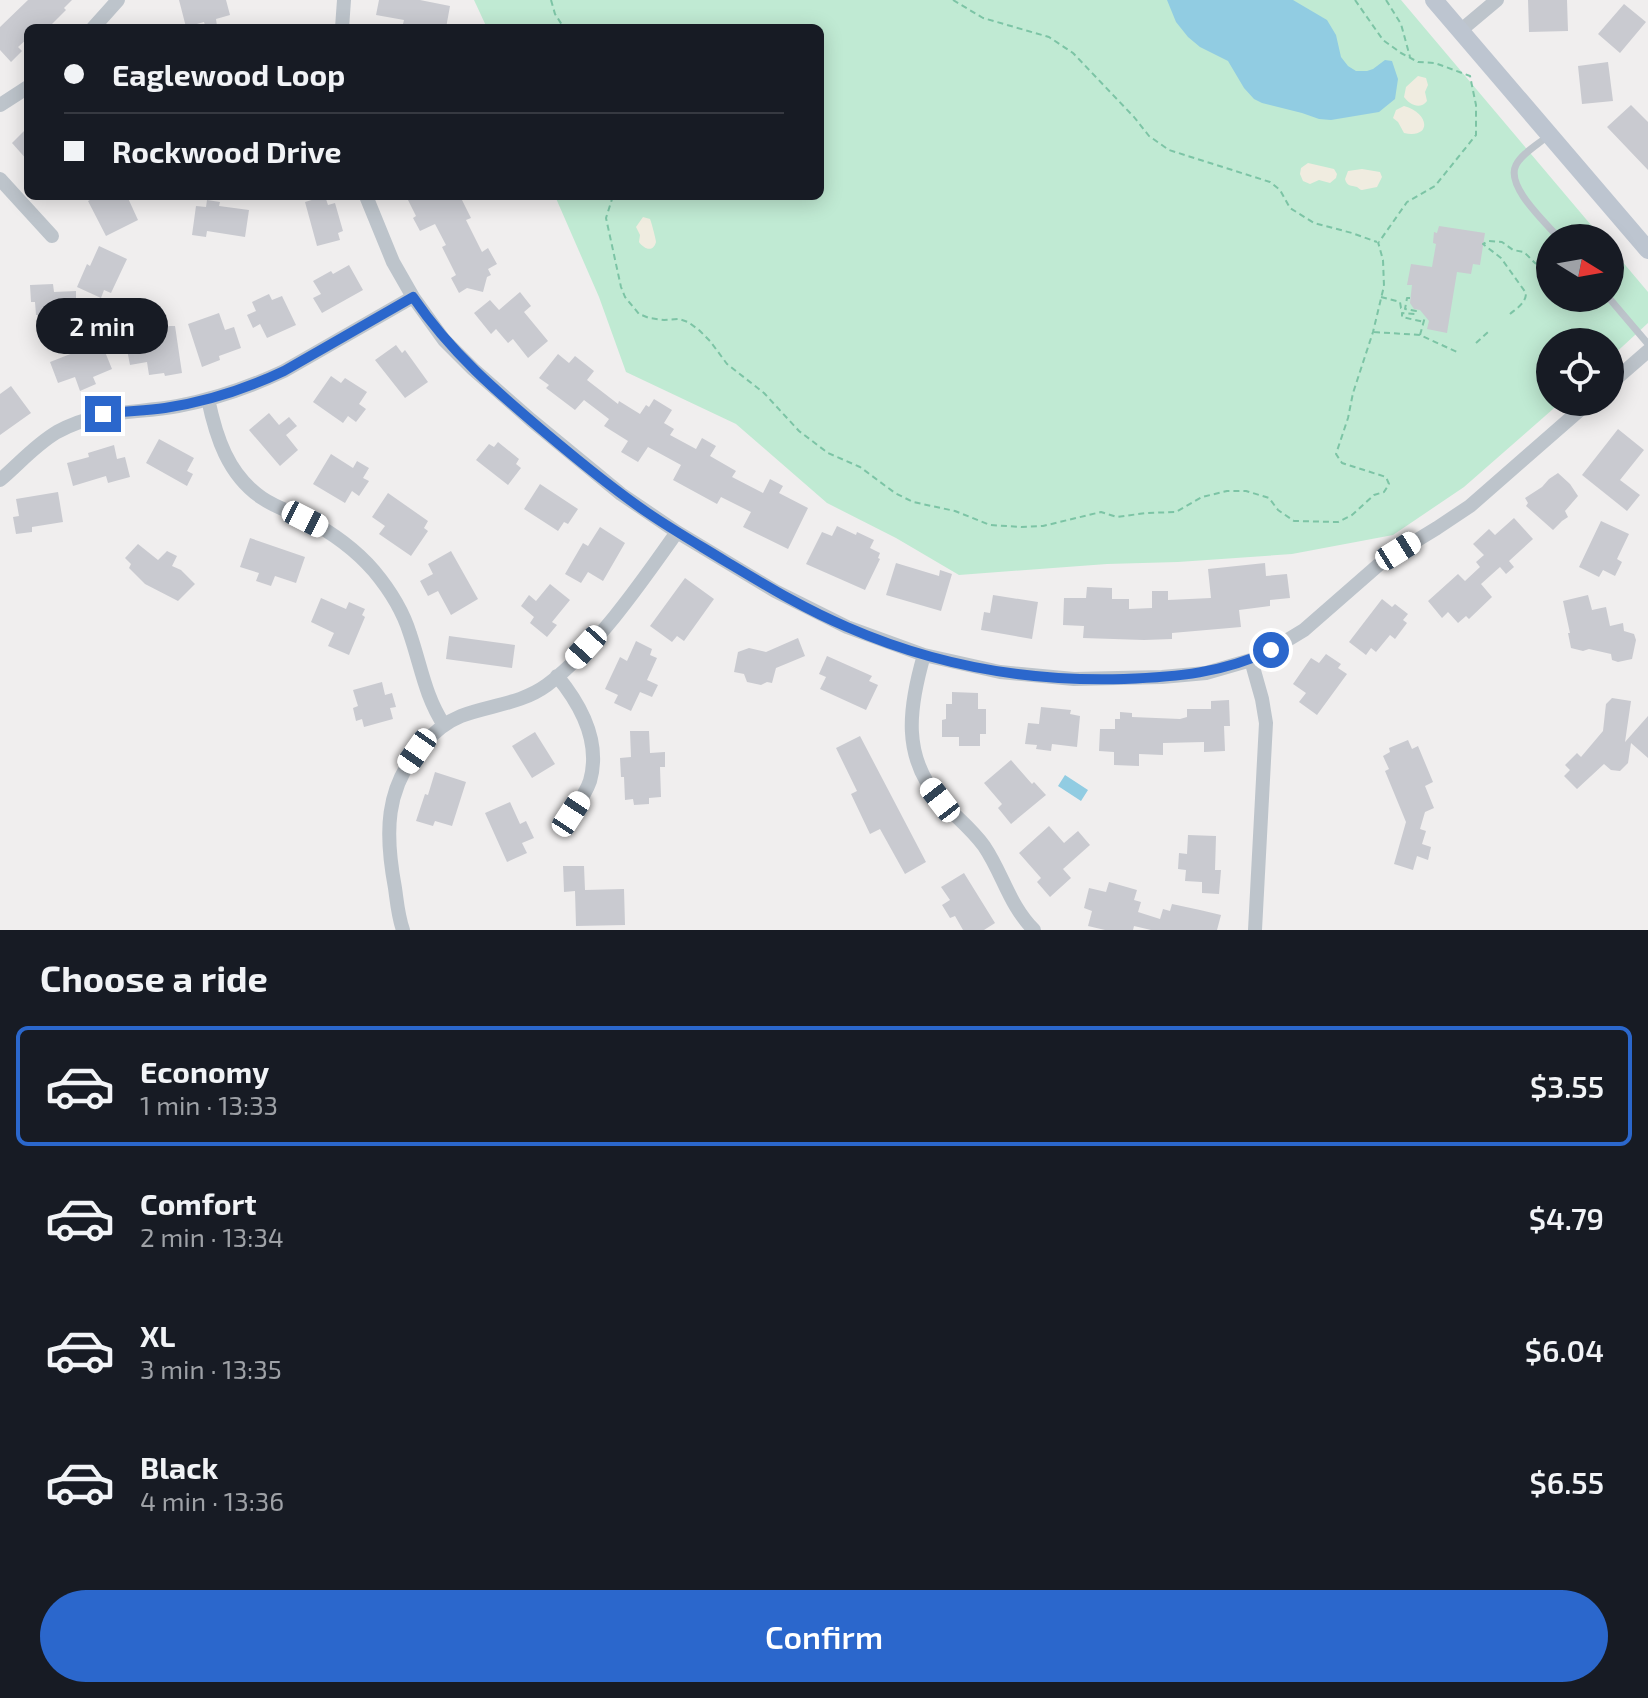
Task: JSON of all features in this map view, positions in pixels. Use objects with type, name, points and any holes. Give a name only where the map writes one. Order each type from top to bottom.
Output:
[{"type":"main road","points":[[1434,0],[1648,250]]},
{"type":"street","points":[[97,24],[118,0]]},
{"type":"street","points":[[342,24],[344,0]]},
{"type":"street","points":[[1460,31],[1497,0]]},
{"type":"street","points":[[0,105],[24,90]]},
{"type":"street","points":[[0,179],[52,236]]},
{"type":"street","points":[[368,200],[393,262],[413,297],[444,340],[591,471],[677,532],[814,612],[924,655],[1000,672],[1074,679],[1191,675],[1251,660],[1304,630],[1383,561],[1462,511],[1573,416]]},
{"type":"street","points":[[0,480],[39,444],[80,422],[112,413],[208,399],[252,385],[284,371],[413,297]]},
{"type":"street","points":[[1624,372],[1648,351]]},
{"type":"street","points":[[208,399],[213,425],[224,453],[248,487],[275,506],[334,535],[362,559],[395,600],[410,632],[430,703],[444,725]]},
{"type":"street","points":[[403,930],[388,839],[395,790],[407,765],[444,725],[460,716],[523,698],[557,676],[621,608],[677,532]]},
{"type":"street","points":[[924,655],[915,684],[910,721],[922,772],[940,800],[981,842],[1010,898],[1034,930]]},
{"type":"street","points":[[1251,660],[1266,723],[1255,930]]},
{"type":"street","points":[[557,676],[578,704],[591,744],[589,784],[571,814]]},
{"type":"lane","points":[[1547,224],[1518,190],[1513,179],[1519,161],[1549,135]]},
{"type":"lane","points":[[1621,312],[1648,344]]},
{"type":"path","points":[[551,0],[561,24]]},
{"type":"path","points":[[953,0],[983,18],[1049,37],[1073,53],[1149,136],[1169,150],[1270,182],[1280,190],[1290,208],[1314,223],[1378,242]]},
{"type":"path","points":[[1355,0],[1383,40],[1411,59],[1435,63],[1470,76],[1476,105],[1476,135],[1435,186],[1407,202],[1378,242]]},
{"type":"path","points":[[1386,0],[1401,24],[1411,59]]},
{"type":"path","points":[[612,200],[606,218],[621,287],[639,314],[688,322],[710,341],[727,364],[764,393],[799,431],[828,453],[860,467],[895,493],[913,502],[955,511],[998,526],[1043,526],[1101,512],[1117,517],[1176,512],[1202,497],[1227,491],[1246,491],[1269,498],[1278,510],[1294,521],[1330,522],[1345,520],[1374,495],[1384,492],[1389,484],[1386,477],[1342,463],[1336,454],[1384,286],[1383,260],[1378,242]]},
{"type":"path","points":[[1510,314],[1523,303],[1526,293],[1501,258],[1483,244],[1502,242],[1513,250],[1524,252],[1536,263]]},
{"type":"path","points":[[1381,297],[1400,302],[1401,308],[1416,311],[1416,314],[1402,313],[1402,317],[1424,322]]},
{"type":"path","points":[[1405,309],[1407,298],[1410,298]]},
{"type":"path","points":[[1420,335],[1425,317]]},
{"type":"path","points":[[1373,332],[1420,335],[1457,352]]},
{"type":"path","points":[[1476,343],[1488,332]]},
{"type":"green space","points":[[474,0],[1401,0],[1590,224],[1536,224],[1536,312],[1624,312],[1624,264],[1648,292],[1648,323],[1624,345],[1624,328],[1536,328],[1536,416],[1545,416],[1464,487],[1393,535],[1292,554],[959,575],[827,503],[736,424],[626,372],[599,297],[557,200],[824,200],[824,24],[485,24]]},
{"type":"sand","points":[[1418,76],[1426,78],[1428,85],[1425,92],[1427,101],[1418,106],[1404,97],[1406,87]]},
{"type":"sand","points":[[1404,106],[1413,109],[1423,119],[1423,129],[1419,132],[1404,133],[1393,118],[1396,110]]},
{"type":"sand","points":[[1308,163],[1334,169],[1336,178],[1330,183],[1319,180],[1310,184],[1303,181],[1301,168]]},
{"type":"sand","points":[[1362,169],[1380,172],[1382,177],[1377,187],[1362,190],[1347,183],[1348,171]]},
{"type":"sand","points":[[643,217],[650,219],[656,242],[651,249],[639,242],[636,227]]},
{"type":"water","points":[[1167,0],[1293,0],[1327,20],[1336,35],[1341,57],[1356,71],[1367,71],[1385,60],[1392,61],[1398,79],[1395,99],[1379,112],[1331,120],[1262,103],[1244,88],[1228,61],[1200,47],[1188,37],[1176,22]]},
{"type":"water","points":[[1065,775],[1088,790],[1081,801],[1058,786]]},
{"type":"building","points":[[28,0],[72,0],[52,24],[24,24],[24,42],[18,47],[22,51],[11,62],[0,50],[0,27]]},
{"type":"building","points":[[179,0],[226,0],[230,15],[216,19],[217,24],[185,24]]},
{"type":"building","points":[[379,0],[420,0],[450,6],[447,24],[403,24],[404,20],[376,15]]},
{"type":"building","points":[[1528,0],[1567,0],[1568,31],[1529,32]]},
{"type":"building","points":[[1624,4],[1646,22],[1620,53],[1598,34]]},
{"type":"building","points":[[1608,62],[1613,101],[1582,104],[1578,66]]},
{"type":"building","points":[[1631,105],[1648,122],[1648,170],[1607,127]]},
{"type":"building","points":[[24,131],[24,156],[12,143]]},
{"type":"building","points":[[129,200],[138,220],[106,236],[88,201]]},
{"type":"building","points":[[207,200],[220,202],[219,206],[249,210],[245,237],[207,231],[206,237],[192,235],[196,206],[206,207]]},
{"type":"building","points":[[326,200],[328,205],[335,203],[343,231],[338,233],[340,240],[317,246],[305,202]]},
{"type":"building","points":[[408,200],[462,200],[471,218],[466,220],[482,252],[488,248],[497,264],[488,269],[491,275],[487,277],[483,292],[467,288],[459,293],[451,278],[456,275],[442,247],[446,245],[435,224],[420,231],[413,218],[416,216]]},
{"type":"building","points":[[1439,226],[1485,233],[1480,265],[1473,264],[1471,274],[1457,272],[1447,333],[1427,329],[1429,321],[1410,303],[1412,285],[1407,285],[1411,264],[1432,267],[1436,244],[1433,243],[1434,232],[1437,233]]},
{"type":"building","points":[[99,246],[127,259],[111,293],[104,290],[101,298],[77,287]]},
{"type":"building","points":[[349,265],[363,290],[322,313],[313,298],[321,294],[313,281]]},
{"type":"building","points":[[53,284],[54,292],[76,291],[76,314],[36,315],[30,285]]},
{"type":"building","points":[[520,292],[531,306],[524,312],[548,341],[528,358],[513,339],[508,343],[496,329],[491,334],[474,313],[490,300],[499,310]]},
{"type":"building","points":[[269,294],[272,300],[282,296],[296,325],[267,338],[260,324],[253,328],[247,315],[256,311],[252,302]]},
{"type":"building","points":[[219,313],[225,330],[234,327],[241,348],[219,356],[220,360],[202,367],[188,324]]},
{"type":"building","points":[[175,326],[182,373],[149,375],[147,362],[130,365],[124,334]]},
{"type":"building","points":[[101,342],[112,369],[93,377],[96,384],[80,391],[75,377],[58,383],[50,362]]},
{"type":"building","points":[[396,345],[402,353],[405,350],[428,382],[405,398],[375,360]]},
{"type":"building","points":[[558,354],[569,363],[575,356],[594,371],[587,380],[618,404],[619,401],[640,414],[654,399],[672,410],[664,423],[674,429],[670,435],[696,449],[702,438],[716,446],[710,456],[736,471],[732,477],[763,493],[770,479],[783,486],[779,493],[808,508],[788,549],[743,527],[751,512],[721,497],[717,504],[673,480],[681,465],[648,447],[638,462],[621,452],[628,441],[604,426],[609,419],[584,400],[575,410],[546,388],[549,385],[539,378]]},
{"type":"building","points":[[331,376],[341,383],[345,378],[367,392],[359,404],[366,409],[356,422],[348,416],[343,423],[313,402]]},
{"type":"building","points":[[11,386],[31,413],[0,435],[0,394]]},
{"type":"building","points":[[269,413],[279,425],[289,417],[297,426],[286,435],[298,450],[280,466],[249,430]]},
{"type":"building","points":[[1618,429],[1644,450],[1620,480],[1640,495],[1627,511],[1582,475]]},
{"type":"building","points":[[159,439],[194,458],[187,471],[193,474],[187,486],[146,463]]},
{"type":"building","points":[[498,442],[519,459],[516,464],[521,468],[508,485],[476,460],[489,444],[494,447]]},
{"type":"building","points":[[114,445],[117,459],[125,457],[130,477],[108,483],[106,476],[73,486],[67,463]]},
{"type":"building","points":[[331,454],[353,468],[357,461],[369,468],[363,478],[369,481],[359,496],[352,491],[345,503],[313,484]]},
{"type":"building","points":[[1558,473],[1578,496],[1565,511],[1568,517],[1553,530],[1526,506],[1525,498]]},
{"type":"building","points":[[540,484],[578,509],[568,524],[564,522],[558,531],[524,509]]},
{"type":"building","points":[[58,492],[63,522],[32,527],[32,532],[16,534],[13,517],[19,516],[16,499]]},
{"type":"building","points":[[388,493],[428,521],[424,528],[428,531],[411,556],[379,534],[385,526],[372,517]]},
{"type":"building","points":[[1514,518],[1533,539],[1509,561],[1514,567],[1506,574],[1500,567],[1481,584],[1492,597],[1469,619],[1466,616],[1458,623],[1448,612],[1442,618],[1428,601],[1458,574],[1465,581],[1480,567],[1476,562],[1484,555],[1473,544],[1489,529],[1495,535]]},
{"type":"building","points":[[1601,521],[1629,534],[1617,559],[1622,562],[1615,576],[1603,570],[1599,577],[1579,567]]},
{"type":"building","points":[[837,526],[874,540],[870,548],[880,553],[865,590],[806,564],[822,532],[832,536]]},
{"type":"building","points":[[600,527],[625,543],[603,581],[588,572],[581,583],[565,574],[583,543],[588,546]]},
{"type":"building","points":[[250,538],[305,557],[296,583],[275,576],[271,586],[256,581],[259,573],[240,567]]},
{"type":"building","points":[[138,544],[158,560],[167,551],[177,556],[172,566],[195,584],[178,601],[145,584],[129,568],[131,564],[125,558]]},
{"type":"building","points":[[451,551],[478,599],[451,615],[438,591],[428,596],[420,581],[433,574],[428,564]]},
{"type":"building","points":[[896,563],[939,576],[940,570],[952,574],[941,611],[886,595]]},
{"type":"building","points":[[1265,563],[1266,576],[1287,574],[1290,598],[1270,600],[1270,606],[1239,610],[1241,627],[1172,633],[1172,639],[1144,640],[1083,638],[1084,626],[1063,625],[1064,598],[1086,598],[1087,587],[1112,588],[1112,599],[1129,599],[1129,609],[1152,608],[1152,591],[1168,591],[1168,600],[1211,598],[1208,569]]},
{"type":"building","points":[[685,578],[714,599],[684,641],[677,636],[672,642],[650,626]]},
{"type":"building","points":[[550,584],[570,600],[552,622],[557,625],[547,637],[530,623],[534,617],[521,606],[529,595],[536,601]]},
{"type":"building","points":[[993,595],[1038,602],[1032,639],[981,630],[984,612],[990,613]]},
{"type":"building","points":[[1588,595],[1592,610],[1606,607],[1610,626],[1623,623],[1624,631],[1634,634],[1636,640],[1632,659],[1618,662],[1612,660],[1611,654],[1571,648],[1563,601]]},
{"type":"building","points":[[321,598],[346,609],[349,602],[365,609],[362,615],[365,617],[349,655],[328,646],[334,633],[311,622]]},
{"type":"building","points":[[1382,599],[1408,614],[1403,620],[1407,623],[1395,639],[1390,635],[1376,652],[1371,648],[1366,655],[1349,642]]},
{"type":"building","points":[[449,636],[515,645],[512,668],[446,659]]},
{"type":"building","points":[[798,638],[805,656],[776,668],[772,683],[761,685],[747,682],[744,674],[734,672],[738,652],[749,648],[766,652]]},
{"type":"building","points":[[636,641],[652,649],[650,655],[657,658],[647,680],[658,685],[652,697],[640,692],[631,711],[614,703],[618,695],[605,689],[620,657],[627,661]]},
{"type":"building","points":[[1326,654],[1341,664],[1338,668],[1347,674],[1317,715],[1299,702],[1306,693],[1293,684],[1311,658],[1319,663]]},
{"type":"building","points":[[827,656],[872,676],[869,681],[878,685],[866,710],[820,689],[826,677],[819,674]]},
{"type":"building","points":[[382,682],[385,695],[392,693],[396,707],[390,708],[393,719],[364,727],[362,719],[356,721],[353,708],[358,706],[353,690]]},
{"type":"building","points":[[952,692],[978,693],[978,709],[986,709],[986,734],[980,734],[980,746],[959,746],[959,737],[942,737],[942,720],[946,719],[946,704],[952,704]]},
{"type":"building","points":[[1612,698],[1631,701],[1625,742],[1648,716],[1648,758],[1631,743],[1628,763],[1620,771],[1611,770],[1604,764],[1577,789],[1564,776],[1570,770],[1565,765],[1577,753],[1581,757],[1603,731],[1606,704]]},
{"type":"building","points":[[1229,700],[1230,726],[1224,726],[1225,751],[1204,752],[1204,742],[1163,743],[1163,755],[1139,754],[1139,766],[1114,765],[1114,752],[1099,751],[1100,729],[1115,729],[1115,719],[1120,719],[1120,712],[1132,713],[1132,717],[1180,719],[1187,717],[1187,709],[1211,709],[1211,701]]},
{"type":"building","points":[[1041,707],[1071,710],[1070,714],[1080,716],[1077,747],[1052,744],[1051,751],[1025,744],[1028,723],[1039,724]]},
{"type":"building","points":[[630,731],[649,731],[650,753],[665,752],[665,767],[660,767],[661,797],[649,798],[649,804],[634,805],[633,799],[625,800],[620,758],[631,757]]},
{"type":"building","points":[[535,732],[555,764],[532,778],[512,746]]},
{"type":"building","points":[[860,736],[926,862],[905,874],[880,829],[870,834],[851,794],[857,791],[836,748]]},
{"type":"building","points":[[1408,740],[1412,749],[1418,746],[1433,782],[1425,786],[1434,808],[1425,812],[1420,829],[1426,831],[1422,844],[1431,847],[1428,860],[1417,856],[1413,870],[1394,864],[1406,822],[1385,771],[1389,769],[1383,756],[1390,752],[1389,748]]},
{"type":"building","points":[[1011,760],[1046,795],[1011,824],[998,808],[1002,804],[984,783]]},
{"type":"building","points":[[435,772],[466,782],[452,826],[435,821],[433,826],[416,821]]},
{"type":"building","points":[[510,802],[520,824],[526,821],[534,838],[522,843],[527,853],[507,862],[485,813]]},
{"type":"building","points":[[1049,826],[1064,843],[1078,831],[1090,845],[1063,869],[1071,878],[1050,897],[1037,882],[1041,878],[1019,853]]},
{"type":"building","points":[[1188,835],[1216,836],[1215,870],[1221,870],[1219,894],[1202,893],[1202,882],[1185,881],[1186,870],[1178,869],[1179,853],[1187,854]]},
{"type":"building","points":[[563,866],[584,866],[585,890],[624,889],[625,925],[576,926],[575,891],[564,892]]},
{"type":"building","points":[[964,873],[995,923],[984,930],[963,930],[955,916],[950,918],[942,905],[950,900],[941,887]]},
{"type":"building","points":[[1109,882],[1137,890],[1134,900],[1141,902],[1138,912],[1160,919],[1163,909],[1170,911],[1172,904],[1200,910],[1221,915],[1217,930],[1151,930],[1134,926],[1133,930],[1105,930],[1088,926],[1092,911],[1084,908],[1089,888],[1106,892]]},
{"type":"route","points":[[103,414],[181,405],[225,395],[284,371],[413,297],[444,340],[473,369],[621,494],[775,591],[847,627],[949,662],[1000,672],[1074,679],[1191,675],[1251,660],[1271,650]]}]
